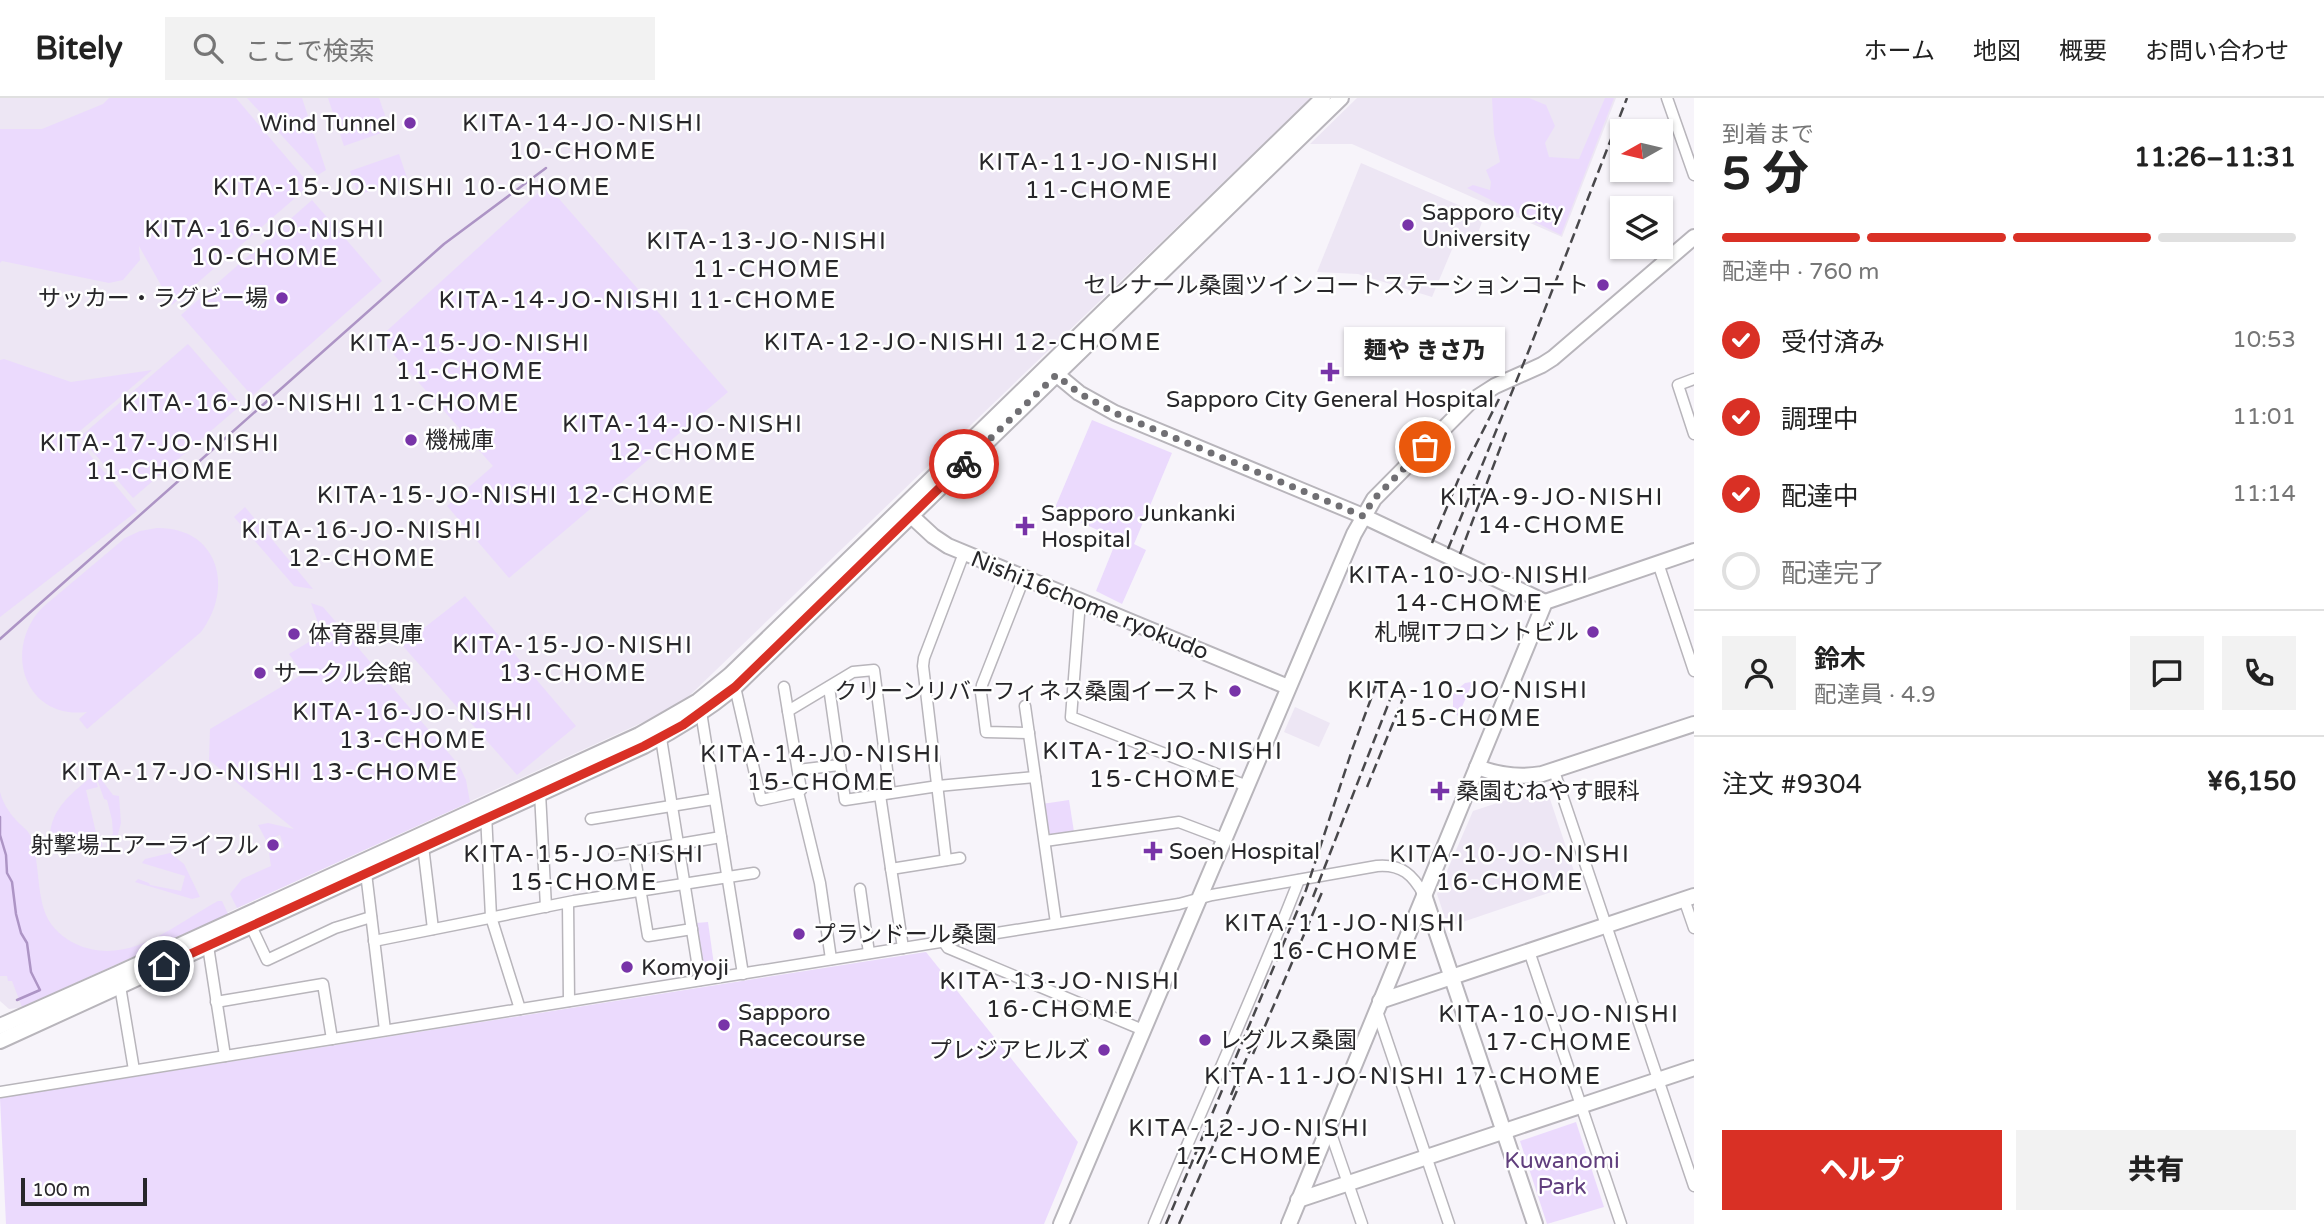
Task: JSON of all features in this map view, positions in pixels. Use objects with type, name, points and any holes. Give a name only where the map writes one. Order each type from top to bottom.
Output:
[{"type":"street","points":[[1052,371],[1323,98]]},
{"type":"street","points":[[0,1041],[366,873],[485,812],[540,793],[659,731],[730,676],[1341,98]]},
{"type":"street","points":[[1667,98],[1694,175]]},
{"type":"street","points":[[1061,1224],[1363,516],[1374,499],[1470,402],[1495,386],[1553,358],[1694,237]]},
{"type":"street","points":[[1052,371],[1079,393],[1115,413],[1363,516],[1545,602],[1694,551]]},
{"type":"street","points":[[1694,379],[1678,384],[1694,434]]},
{"type":"street","points":[[0,1026],[485,812],[701,712],[735,687],[906,512]]},
{"type":"street","name":"Nishi16chome ryokudo","points":[[906,512],[933,536],[964,553],[1289,687]]},
{"type":"street","points":[[946,859],[923,658],[964,553]]},
{"type":"street","points":[[1658,564],[1689,639],[1694,671]]},
{"type":"street","points":[[1024,578],[981,693],[986,732],[1029,733]]},
{"type":"street","points":[[1080,601],[1071,718],[1247,786]]},
{"type":"street","points":[[1289,1224],[1545,602]]},
{"type":"street","points":[[788,711],[853,672],[874,670],[891,869],[903,948]]},
{"type":"street","points":[[735,687],[761,800],[798,792]]},
{"type":"street","points":[[784,687],[801,790],[798,792],[820,883],[831,959]]},
{"type":"street","points":[[830,687],[845,800],[938,786],[1035,777]]},
{"type":"street","points":[[1025,706],[1056,923]]},
{"type":"street","points":[[701,712],[743,974]]},
{"type":"street","points":[[1477,766],[1489,771],[1530,776],[1554,771],[1694,724]]},
{"type":"street","points":[[659,731],[700,980]]},
{"type":"street","points":[[798,770],[839,765]]},
{"type":"street","points":[[1554,771],[1694,1186]]},
{"type":"street","points":[[540,793],[546,907]]},
{"type":"street","points":[[591,819],[714,799]]},
{"type":"street","points":[[485,812],[491,918],[520,1009]]},
{"type":"street","points":[[1045,841],[1179,822],[1224,839]]},
{"type":"street","points":[[615,855],[721,837]]},
{"type":"street","points":[[423,846],[433,929]]},
{"type":"street","points":[[634,852],[648,936],[692,929]]},
{"type":"street","points":[[891,869],[960,858]]},
{"type":"street","points":[[0,1091],[943,942],[1385,865],[1409,874],[1416,880],[1424,895],[1535,1224]]},
{"type":"street","points":[[366,873],[385,1030]]},
{"type":"street","points":[[374,941],[640,890],[754,873]]},
{"type":"street","points":[[1154,1224],[1208,1093],[1260,980],[1299,880]]},
{"type":"street","points":[[860,889],[869,953]]},
{"type":"street","points":[[1378,1006],[1452,977],[1689,897],[1694,928]]},
{"type":"street","points":[[568,903],[569,1001]]},
{"type":"street","points":[[251,926],[267,960],[335,928],[371,917]]},
{"type":"street","points":[[943,942],[948,947],[1143,1030]]},
{"type":"street","points":[[208,946],[225,1056]]},
{"type":"street","points":[[1529,951],[1621,1224]]},
{"type":"street","points":[[216,1002],[323,984],[332,1039]]},
{"type":"street","points":[[120,986],[134,1070]]},
{"type":"street","points":[[1378,1006],[1449,1224]]},
{"type":"street","points":[[1298,1200],[1694,1068]]},
{"type":"street","points":[[1329,1127],[1362,1224]]},
{"type":"shaded area","points":[[0,98],[1311,98],[689,696],[650,719],[19,1008],[9,1009],[0,1001]]},
{"type":"shaded area","points":[[1357,98],[1616,98],[1562,237],[1352,144],[1310,144]]},
{"type":"shaded area","name":"Sapporo City University","points":[[1361,163],[1484,216],[1475,242],[1458,235],[1432,297],[1358,274],[1317,272]]},
{"type":"shaded area","points":[[1295,707],[1330,723],[1319,747],[1284,732]]},
{"type":"shaded area","points":[[1546,787],[1578,883],[1448,927],[1437,894],[1473,811]]},
{"type":"green space","points":[[109,98],[236,98],[310,185],[172,305],[139,246],[140,260],[123,280],[109,283],[2,261],[0,263],[0,129],[42,129],[103,104]]},
{"type":"green space","points":[[247,98],[302,98],[326,170],[318,175]]},
{"type":"green space","points":[[328,98],[379,98],[390,130],[344,146]]},
{"type":"green space","points":[[1492,98],[1529,98],[1546,105],[1555,126],[1545,143],[1549,157],[1579,159],[1605,98],[1614,98],[1561,235],[1467,188],[1473,185],[1490,190],[1491,182],[1486,170],[1500,162],[1494,134]]},
{"type":"green space","points":[[399,154],[407,178],[358,195],[350,171]]},
{"type":"green space","points":[[547,185],[728,392],[509,578],[447,506],[493,466],[379,338]]},
{"type":"green space","name":"サッカー・ラグビー場","points":[[312,200],[382,281],[252,396],[181,315]]},
{"type":"green space","points":[[188,344],[241,405],[133,498],[80,437]]},
{"type":"green space","points":[[4,359],[71,382],[152,370],[74,436],[137,511],[0,617],[0,360]]},
{"type":"green space","points":[[1092,420],[1172,453],[1134,544],[1146,550],[1122,604],[1096,591],[1117,539],[1054,510]]},
{"type":"green space","points":[[245,507],[313,589],[294,586],[234,517]]},
{"type":"green space","points":[[157,528],[178,530],[207,549],[215,563],[218,579],[217,597],[211,615],[201,632],[87,729],[79,719],[87,712],[65,711],[48,705],[35,693],[26,678],[22,660],[24,642],[31,624],[43,607],[125,538],[140,531]]},
{"type":"green space","points":[[465,596],[576,726],[517,775],[402,645]]},
{"type":"green space","points":[[311,603],[323,607],[459,765],[466,780],[470,802],[237,908],[230,894],[242,879],[271,866],[269,853],[284,847],[280,835],[266,840],[258,825],[268,823],[294,829],[209,760],[210,729],[303,674],[289,654],[322,634]]},
{"type":"green space","points":[[1471,682],[1458,716],[1453,711],[1453,693],[1465,683]]},
{"type":"green space","points":[[94,775],[98,787],[86,790],[97,837],[101,839],[102,846],[96,852],[50,836],[54,817],[59,809],[71,794]]},
{"type":"green space","points":[[98,775],[113,795],[119,796],[121,823],[117,838],[109,840],[108,837],[113,834],[112,820],[107,800],[104,799],[96,776]]},
{"type":"green space","points":[[0,792],[8,810],[30,835],[46,915],[55,928],[71,942],[95,950],[114,951],[150,940],[218,901],[222,901],[228,914],[22,1007],[12,981],[8,981],[7,976],[0,976]]},
{"type":"green space","points":[[1069,800],[1074,832],[1050,835],[1042,804]]},
{"type":"green space","points":[[170,853],[184,864],[200,897],[192,899],[135,882],[138,879],[150,885],[181,891],[185,876],[142,863],[145,859]]},
{"type":"green space","points":[[708,922],[715,972],[703,974],[696,923]]},
{"type":"green space","name":"Sapporo Racecourse","points":[[926,952],[1078,1142],[1044,1224],[6,1224],[0,1098]]},
{"type":"green space","name":"Kuwanomi Park","points":[[1576,1122],[1604,1207],[1547,1224],[1520,1141]]},
{"type":"waterway","points":[[194,466],[444,244],[546,168]]},
{"type":"waterway","points":[[0,639],[184,476]]},
{"type":"waterway","points":[[0,817],[0,835],[6,855],[7,873],[12,882],[16,914],[27,943],[31,972],[40,990],[17,1000]]},
{"type":"railway","points":[[1448,549],[1627,98]]},
{"type":"railway","points":[[1432,543],[1459,478],[1499,399]]},
{"type":"railway","points":[[1460,554],[1507,430]]},
{"type":"railway","points":[[1166,1224],[1306,890],[1376,685]]},
{"type":"railway","points":[[1313,897],[1393,692]]},
{"type":"railway","points":[[1367,787],[1404,696]]},
{"type":"railway","points":[[1253,1054],[1323,890]]},
{"type":"railway","points":[[1231,1095],[1253,1043]]},
{"type":"railway","points":[[1179,1224],[1239,1086]]},
{"type":"way so far","points":[[964,464],[1056,375],[1092,402],[1115,413],[1363,516],[1374,499],[1425,447]]},
{"type":"place","name":"Wind Tunnel","points":[[410,123]]},
{"type":"place","name":"Sapporo City University","points":[[1408,225]]},
{"type":"place","name":"セレナール桑園ツインコートステーションコート","points":[[1603,285]]},
{"type":"place","name":"サッカー・ラグビー場","points":[[282,298]]},
{"type":"place","name":"Sapporo City General Hospital","points":[[1330,372]]},
{"type":"place","name":"機械庫","points":[[411,440]]},
{"type":"place","name":"麺や きさ乃","points":[[1425,447]]},
{"type":"place","name":"Sapporo Junkanki Hospital","points":[[1025,526]]},
{"type":"place","name":"札幌ITフロントビル","points":[[1593,632]]},
{"type":"place","name":"体育器具庫","points":[[294,634]]},
{"type":"place","name":"サークル会館","points":[[260,673]]},
{"type":"place","name":"クリーンリバーフィネス桑園イースト","points":[[1235,691]]},
{"type":"place","name":"桑園むねやす眼科","points":[[1440,791]]},
{"type":"place","name":"射撃場エアーライフル","points":[[273,845]]},
{"type":"place","name":"Soen Hospital","points":[[1153,851]]},
{"type":"place","name":"プランドール桑園","points":[[799,934]]},
{"type":"place","name":"Komyoji","points":[[627,967]]},
{"type":"place","name":"Sapporo Racecourse","points":[[724,1025]]},
{"type":"place","name":"レグルス桑園","points":[[1205,1040]]},
{"type":"place","name":"プレジアヒルズ","points":[[1104,1050]]},
{"type":"district","name":"KITA-14-JO-NISHI 10-CHOME","points":[[583,137]]},
{"type":"district","name":"KITA-11-JO-NISHI 11-CHOME","points":[[1099,176]]},
{"type":"district","name":"KITA-15-JO-NISHI 10-CHOME","points":[[412,187]]},
{"type":"district","name":"KITA-16-JO-NISHI 10-CHOME","points":[[265,243]]},
{"type":"district","name":"KITA-13-JO-NISHI 11-CHOME","points":[[767,255]]},
{"type":"district","name":"KITA-14-JO-NISHI 11-CHOME","points":[[638,300]]},
{"type":"district","name":"KITA-12-JO-NISHI 12-CHOME","points":[[963,342]]},
{"type":"district","name":"KITA-15-JO-NISHI 11-CHOME","points":[[470,357]]},
{"type":"district","name":"KITA-16-JO-NISHI 11-CHOME","points":[[321,403]]},
{"type":"district","name":"KITA-14-JO-NISHI 12-CHOME","points":[[683,438]]},
{"type":"district","name":"KITA-17-JO-NISHI 11-CHOME","points":[[160,457]]},
{"type":"district","name":"KITA-15-JO-NISHI 12-CHOME","points":[[516,495]]},
{"type":"district","name":"KITA-9-JO-NISHI 14-CHOME","points":[[1552,511]]},
{"type":"district","name":"KITA-16-JO-NISHI 12-CHOME","points":[[362,544]]},
{"type":"district","name":"KITA-10-JO-NISHI 14-CHOME","points":[[1469,589]]},
{"type":"district","name":"KITA-15-JO-NISHI 13-CHOME","points":[[573,659]]},
{"type":"district","name":"KITA-10-JO-NISHI 15-CHOME","points":[[1468,704]]},
{"type":"district","name":"KITA-16-JO-NISHI 13-CHOME","points":[[413,726]]},
{"type":"district","name":"KITA-12-JO-NISHI 15-CHOME","points":[[1163,765]]},
{"type":"district","name":"KITA-14-JO-NISHI 15-CHOME","points":[[821,768]]},
{"type":"district","name":"KITA-17-JO-NISHI 13-CHOME","points":[[260,772]]},
{"type":"district","name":"KITA-15-JO-NISHI 15-CHOME","points":[[584,868]]},
{"type":"district","name":"KITA-10-JO-NISHI 16-CHOME","points":[[1510,868]]},
{"type":"district","name":"KITA-11-JO-NISHI 16-CHOME","points":[[1345,937]]},
{"type":"district","name":"KITA-13-JO-NISHI 16-CHOME","points":[[1060,995]]},
{"type":"district","name":"KITA-10-JO-NISHI 17-CHOME","points":[[1559,1028]]},
{"type":"district","name":"KITA-11-JO-NISHI 17-CHOME","points":[[1403,1076]]},
{"type":"district","name":"KITA-12-JO-NISHI 17-CHOME","points":[[1249,1142]]},
{"type":"route","points":[[164,966],[644,746],[683,725],[735,687],[964,464]]}]
